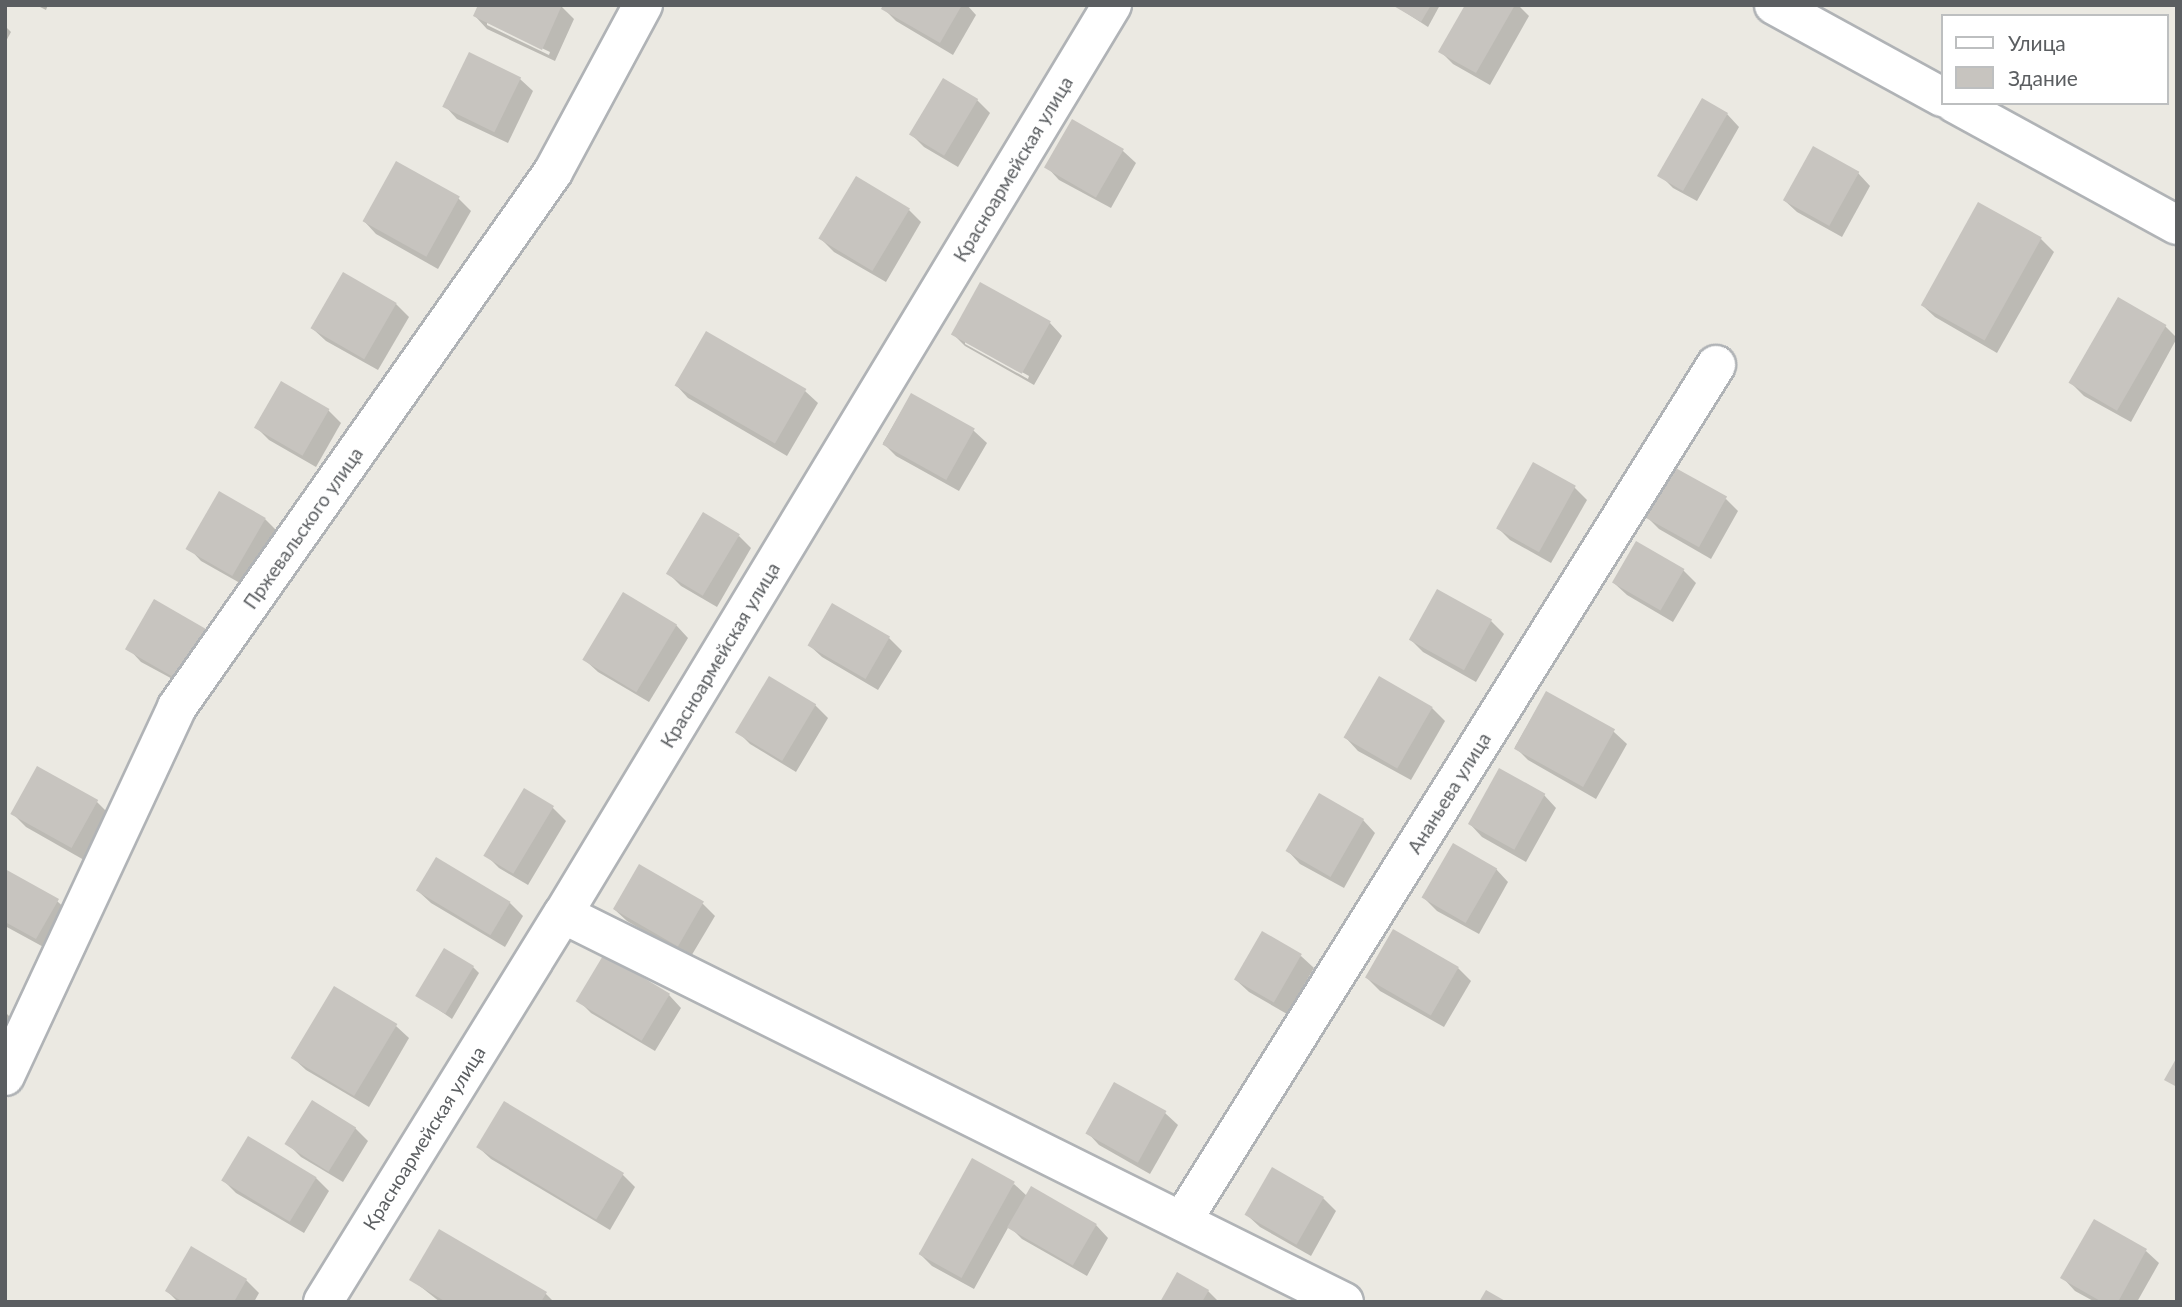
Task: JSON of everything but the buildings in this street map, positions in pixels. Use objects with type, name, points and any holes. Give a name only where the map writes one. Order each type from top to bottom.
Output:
[{"type":"street","name":"Пржевальского улица","points":[[5,1076],[177,707],[552,172],[643,5]]},
{"type":"street","name":"Красноармейская улица","points":[[323,1302],[563,914],[1112,5]]},
{"type":"street","points":[[1774,5],[1940,96]]},
{"type":"street","points":[[1958,105],[2177,225]]},
{"type":"street","name":"Ананьева улица","points":[[1182,1221],[1716,365]]},
{"type":"street","points":[[563,914],[1344,1302]]}]
